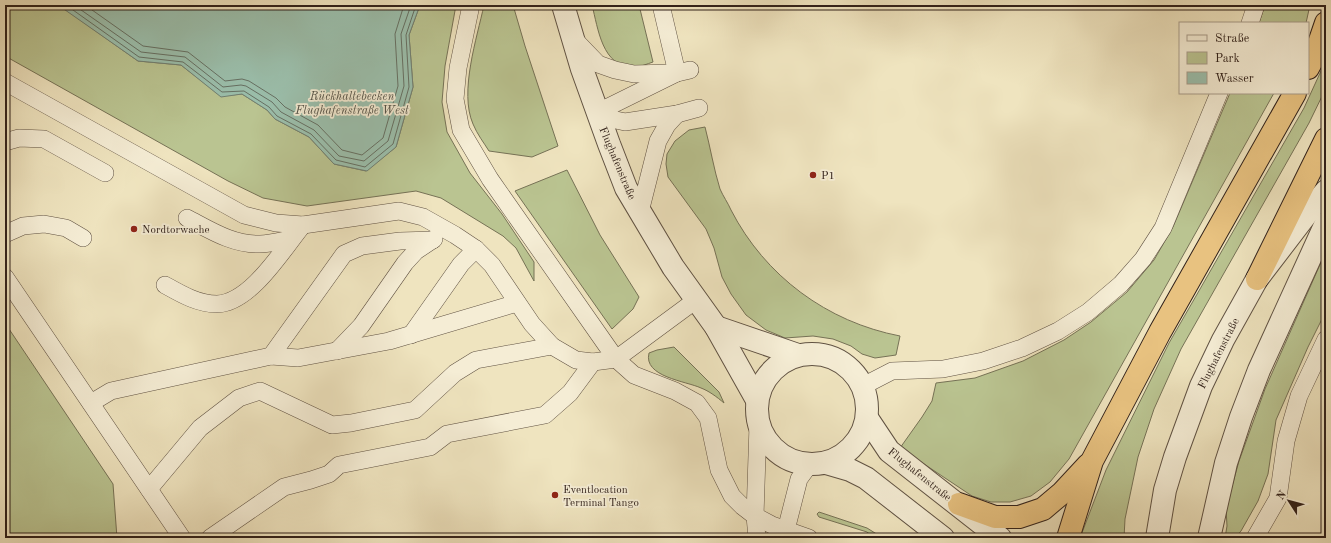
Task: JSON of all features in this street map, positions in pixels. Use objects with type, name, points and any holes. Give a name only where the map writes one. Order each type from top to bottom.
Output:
[{"type":"highway","points":[[1309,66],[1315,55],[1326,23]]},
{"type":"highway","points":[[1068,538],[1092,461],[1160,332],[1293,94]]},
{"type":"highway","points":[[1257,279],[1326,139]]},
{"type":"highway","points":[[958,504],[995,517],[1018,517],[1043,509],[1062,493],[1092,461]]},
{"type":"street","name":"Flughafenstraße","points":[[563,5],[582,69],[626,188],[674,267],[716,327],[757,400]]},
{"type":"street","name":"Flughafenstraße","points":[[1157,538],[1165,490],[1187,420],[1223,340],[1257,279],[1326,191]]},
{"type":"street","points":[[1209,538],[1226,463],[1241,417],[1259,370],[1326,223]]},
{"type":"street","name":"Flughafenstraße","points":[[716,327],[798,355]]},
{"type":"street","name":"Flughafenstraße","points":[[818,464],[840,456],[853,446],[862,433],[867,418],[867,402],[863,386],[856,375],[846,365],[823,354],[811,353],[798,355],[786,360],[775,367],[766,376],[760,388],[756,413],[758,425],[764,438],[773,449],[796,463],[818,464],[850,470],[866,478],[937,533],[960,538]]},
{"type":"street","name":"Flughafenstraße","points":[[867,418],[889,451],[1000,538]]},
{"type":"lane","points":[[471,5],[458,68],[455,99],[461,130],[490,179],[616,359],[634,375],[675,391],[697,403],[708,418],[720,470],[732,496],[755,516],[786,534],[809,538]]},
{"type":"lane","points":[[661,5],[683,72]]},
{"type":"lane","points":[[1250,22],[1256,5]]},
{"type":"lane","points":[[572,37],[598,64],[615,70],[634,74],[683,72]]},
{"type":"lane","points":[[598,112],[683,72]]},
{"type":"lane","points":[[5,82],[244,214],[276,223],[303,225],[399,210],[423,217],[456,235],[476,249],[492,265],[532,324],[552,346],[576,360],[593,362],[616,359],[696,300]]},
{"type":"lane","points":[[863,386],[892,371],[943,369],[990,359],[1022,348],[1044,338],[1088,312],[1120,284],[1143,259],[1163,228],[1219,94]]},
{"type":"lane","points":[[598,112],[607,118],[625,122],[677,114],[699,108]]},
{"type":"lane","points":[[640,212],[658,141],[667,125],[677,114]]},
{"type":"lane","points":[[5,142],[19,138],[44,139],[105,173]]},
{"type":"lane","points":[[187,218],[218,235],[238,242],[260,244],[291,239]]},
{"type":"lane","points":[[5,234],[23,226],[44,224],[66,228],[83,238]]},
{"type":"lane","points":[[165,285],[200,302],[217,304],[231,301],[248,289],[269,269],[303,225]]},
{"type":"lane","points":[[271,356],[344,254],[362,246],[400,241],[433,240],[456,235]]},
{"type":"lane","points":[[337,351],[361,326],[405,263],[416,250],[433,240]]},
{"type":"lane","points":[[411,335],[461,264],[476,249]]},
{"type":"lane","points":[[5,277],[182,538]]},
{"type":"lane","points":[[91,403],[111,391],[271,356],[298,358],[389,341],[517,303]]},
{"type":"lane","points":[[1255,538],[1278,498],[1286,441],[1292,419],[1299,396],[1326,339]]},
{"type":"lane","points":[[149,490],[200,428],[239,398],[260,391],[332,425],[352,423],[415,410],[455,373],[476,360],[552,346]]},
{"type":"lane","points":[[210,538],[284,487],[329,474],[339,465],[430,447],[447,434],[546,415],[570,393],[593,362]]},
{"type":"lane","points":[[756,538],[755,516],[758,425]]},
{"type":"lane","points":[[786,534],[799,479],[818,464]]},
{"type":"green space","points":[[5,5],[59,5],[138,61],[181,65],[221,96],[242,94],[267,110],[275,119],[309,137],[334,164],[366,171],[396,147],[413,87],[409,35],[420,5],[456,5],[445,66],[442,102],[447,132],[470,173],[502,214],[534,262],[534,281],[516,248],[503,236],[441,198],[416,191],[307,206],[263,198],[228,181],[5,56]]},
{"type":"green space","points":[[484,5],[513,5],[558,146],[532,157],[489,151],[473,124],[469,111],[468,81]]},
{"type":"green space","points":[[592,5],[639,5],[653,62],[634,67],[623,66],[615,61],[608,54],[603,45],[599,35]]},
{"type":"green space","points":[[1265,5],[1310,5],[1306,22],[1259,22]]},
{"type":"green space","points":[[1326,60],[1326,88],[1309,123],[1181,349],[1154,409],[1138,457],[1125,519],[1124,538],[1080,538],[1106,470],[1169,343],[1304,108]]},
{"type":"green space","points":[[1230,94],[1273,94],[1069,459],[1050,482],[1031,496],[1010,502],[991,502],[972,496],[900,448],[932,401],[936,383],[975,378],[1023,361],[1064,340],[1091,322],[1127,292],[1154,260],[1173,227]]},
{"type":"green space","points":[[705,127],[720,189],[745,234],[761,256],[780,275],[823,307],[848,320],[873,329],[900,336],[896,355],[875,358],[862,354],[851,346],[833,339],[813,336],[785,338],[766,330],[746,315],[731,294],[722,277],[714,248],[706,229],[668,177],[666,164],[667,154],[675,141],[689,130]]},
{"type":"green space","points":[[567,170],[600,235],[639,297],[633,309],[612,329],[515,191]]},
{"type":"green space","points":[[1326,251],[1326,311],[1308,347],[1276,420],[1268,474],[1258,501],[1241,531],[1235,538],[1225,538],[1227,526],[1226,508],[1239,461],[1265,389]]},
{"type":"green space","points":[[5,323],[113,484],[117,538],[5,538]]},
{"type":"green space","points":[[674,347],[719,392],[724,403],[704,389],[667,377],[652,368],[649,361],[649,353]]},
{"type":"green space","points":[[819,512],[867,528],[883,538],[874,538],[867,532],[819,517],[817,514]]},
{"type":"water","name":"Rückhaltebecken Flughafenstraße West","points":[[58,5],[420,5],[409,35],[413,87],[396,147],[367,171],[334,164],[309,137],[275,119],[267,110],[242,94],[221,97],[181,65],[138,61]]},
{"type":"place","name":"P1","points":[[813,175]]},
{"type":"place","name":"Nordtorwache","points":[[134,229]]},
{"type":"place","name":"Eventlocation Terminal Tango","points":[[555,495]]}]
